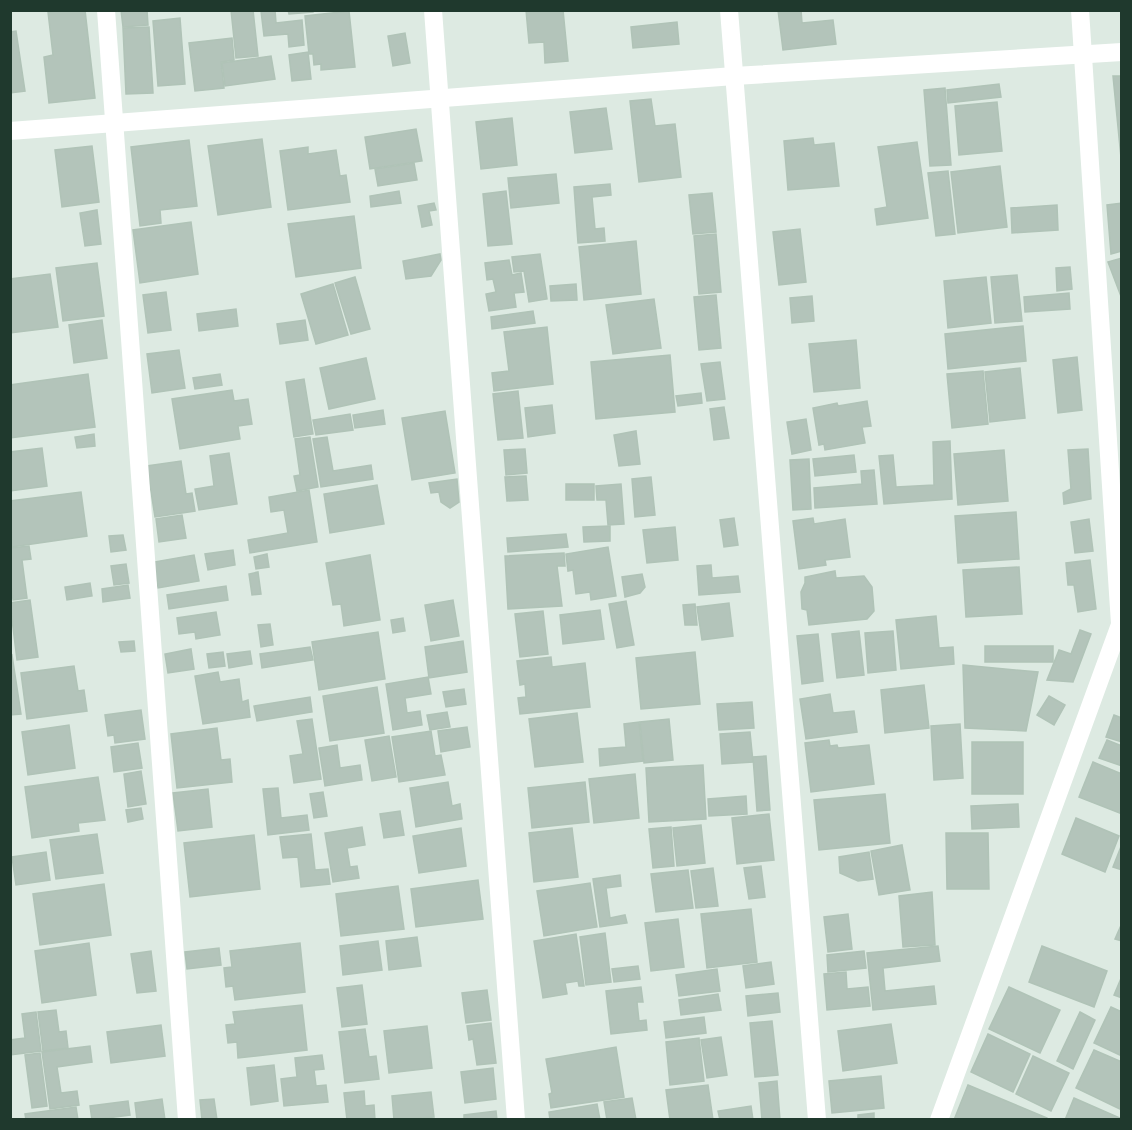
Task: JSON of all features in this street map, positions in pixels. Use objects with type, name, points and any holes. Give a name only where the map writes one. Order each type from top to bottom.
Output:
[{"type":"street","points":[[106,10],[187,1119]]},
{"type":"street","points":[[433,10],[516,1119]]},
{"type":"street","points":[[729,10],[817,1119]]},
{"type":"street","points":[[939,1119],[1121,621],[1080,10]]},
{"type":"street","points":[[10,131],[734,76],[1122,52]]},
{"type":"building","points":[[85,10],[95,98],[49,103],[44,57],[53,55],[48,12]]},
{"type":"building","points":[[121,10],[147,10],[148,25],[123,27]]},
{"type":"building","points":[[231,10],[253,10],[258,56],[236,58]]},
{"type":"building","points":[[275,10],[276,23],[302,20],[304,45],[289,47],[288,34],[264,36],[261,11]]},
{"type":"building","points":[[288,10],[313,10],[313,12],[289,14]]},
{"type":"building","points":[[526,10],[563,10],[568,61],[545,63],[544,42],[529,43]]},
{"type":"building","points":[[778,10],[801,10],[802,23],[833,20],[836,44],[783,50]]},
{"type":"building","points":[[349,11],[355,67],[321,70],[321,64],[314,65],[313,54],[309,54],[305,16]]},
{"type":"building","points":[[180,18],[185,84],[158,86],[153,21]]},
{"type":"building","points":[[677,22],[679,44],[633,48],[631,27]]},
{"type":"building","points":[[149,27],[153,93],[126,94],[123,28]]},
{"type":"building","points":[[16,31],[25,91],[10,93],[10,32]]},
{"type":"building","points":[[405,33],[410,63],[393,66],[388,36]]},
{"type":"building","points":[[232,38],[234,60],[221,62],[224,88],[195,91],[189,43]]},
{"type":"building","points":[[308,52],[311,79],[292,81],[289,55]]},
{"type":"building","points":[[271,56],[275,79],[225,86],[222,63]]},
{"type":"building","points":[[1113,76],[1122,76],[1122,168]]},
{"type":"building","points":[[999,84],[1001,97],[948,103],[947,90]]},
{"type":"building","points":[[945,88],[951,165],[930,166],[924,90]]},
{"type":"building","points":[[651,99],[655,126],[675,124],[681,177],[639,182],[630,101]]},
{"type":"building","points":[[997,102],[1002,151],[959,155],[955,106]]},
{"type":"building","points":[[606,108],[612,149],[575,153],[570,112]]},
{"type":"building","points":[[512,118],[517,165],[481,169],[476,122]]},
{"type":"building","points":[[416,129],[422,161],[370,169],[365,137]]},
{"type":"building","points":[[813,138],[814,145],[834,143],[839,186],[788,190],[784,141]]},
{"type":"building","points":[[262,139],[271,207],[218,215],[208,146]]},
{"type":"building","points":[[189,140],[197,206],[160,210],[161,223],[140,226],[131,147]]},
{"type":"building","points":[[917,142],[928,218],[877,225],[875,209],[887,207],[878,147]]},
{"type":"building","points":[[92,146],[99,202],[62,207],[55,150]]},
{"type":"building","points":[[308,147],[308,154],[336,150],[340,176],[346,175],[350,202],[288,210],[280,151]]},
{"type":"building","points":[[414,163],[417,180],[378,186],[375,169]]},
{"type":"building","points":[[1000,166],[1007,227],[958,233],[951,172]]},
{"type":"building","points":[[948,171],[955,234],[936,236],[928,173]]},
{"type":"building","points":[[556,174],[559,203],[511,208],[508,178]]},
{"type":"building","points":[[610,184],[611,195],[592,197],[595,229],[604,228],[605,241],[578,243],[574,187]]},
{"type":"building","points":[[399,191],[401,203],[371,207],[370,196]]},
{"type":"building","points":[[506,191],[512,244],[488,246],[483,194]]},
{"type":"building","points":[[712,193],[716,232],[693,234],[689,195]]},
{"type":"building","points":[[434,203],[436,210],[429,211],[432,225],[422,227],[418,206]]},
{"type":"building","points":[[1122,203],[1122,251],[1111,254],[1107,205]]},
{"type":"building","points":[[1057,205],[1058,230],[1012,233],[1011,208]]},
{"type":"building","points":[[97,210],[101,244],[85,246],[80,213]]},
{"type":"building","points":[[354,216],[361,268],[296,277],[288,224]]},
{"type":"building","points":[[191,222],[198,274],[140,283],[133,230]]},
{"type":"building","points":[[800,229],[806,282],[779,285],[773,232]]},
{"type":"building","points":[[716,234],[721,292],[699,294],[694,236]]},
{"type":"building","points":[[636,241],[641,294],[584,300],[579,247]]},
{"type":"building","points":[[440,254],[441,260],[431,276],[406,279],[403,261]]},
{"type":"building","points":[[540,254],[547,299],[529,302],[524,271],[514,272],[512,257]]},
{"type":"building","points":[[1122,258],[1122,299],[1108,262]]},
{"type":"building","points":[[509,260],[512,275],[521,273],[524,292],[514,293],[516,307],[489,311],[486,294],[496,292],[493,279],[487,280],[485,263]]},
{"type":"building","points":[[97,263],[104,316],[63,321],[56,268]]},
{"type":"building","points":[[1070,267],[1072,289],[1057,291],[1056,268]]},
{"type":"building","points":[[50,274],[58,327],[10,333],[10,279]]},
{"type":"building","points":[[1017,275],[1022,321],[995,323],[991,277]]},
{"type":"building","points":[[355,277],[370,329],[351,334],[335,283]]},
{"type":"building","points":[[986,277],[991,323],[948,328],[944,281]]},
{"type":"building","points":[[333,284],[348,335],[316,344],[301,294]]},
{"type":"building","points":[[576,284],[577,300],[551,301],[550,286]]},
{"type":"building","points":[[166,292],[171,330],[148,333],[143,295]]},
{"type":"building","points":[[1069,293],[1070,309],[1025,312],[1024,297]]},
{"type":"building","points":[[716,295],[721,348],[699,350],[694,297]]},
{"type":"building","points":[[812,296],[814,321],[792,323],[790,298]]},
{"type":"building","points":[[654,299],[661,348],[613,354],[606,305]]},
{"type":"building","points":[[236,309],[238,326],[199,331],[197,314]]},
{"type":"building","points":[[533,311],[535,323],[492,329],[491,317]]},
{"type":"building","points":[[102,320],[107,358],[74,363],[69,325]]},
{"type":"building","points":[[305,320],[308,340],[280,344],[277,324]]},
{"type":"building","points":[[1023,326],[1026,361],[948,369],[945,334]]},
{"type":"building","points":[[547,327],[553,384],[494,391],[492,373],[509,371],[504,332]]},
{"type":"building","points":[[856,340],[860,388],[814,392],[809,344]]},
{"type":"building","points":[[179,350],[185,388],[152,393],[147,354]]},
{"type":"building","points":[[670,355],[675,412],[596,419],[591,362]]},
{"type":"building","points":[[1077,357],[1082,410],[1058,413],[1053,360]]},
{"type":"building","points":[[366,358],[375,399],[329,409],[320,368]]},
{"type":"building","points":[[720,362],[725,399],[707,401],[701,364]]},
{"type":"building","points":[[1020,368],[1025,418],[990,422],[985,372]]},
{"type":"building","points":[[983,371],[988,424],[952,428],[947,374]]},
{"type":"building","points":[[88,374],[95,427],[10,438],[10,385]]},
{"type":"building","points":[[220,374],[222,385],[195,389],[193,378]]},
{"type":"building","points":[[304,379],[313,434],[294,437],[286,382]]},
{"type":"building","points":[[232,390],[234,401],[248,399],[252,424],[238,426],[240,439],[180,449],[172,399]]},
{"type":"building","points":[[518,391],[523,438],[498,440],[493,394]]},
{"type":"building","points":[[701,393],[702,403],[678,406],[676,396]]},
{"type":"building","points":[[867,401],[871,426],[862,427],[865,443],[825,450],[824,444],[819,445],[813,408],[837,403],[838,406]]},
{"type":"building","points":[[552,405],[555,433],[528,437],[525,408]]},
{"type":"building","points":[[724,407],[729,438],[714,440],[710,409]]},
{"type":"building","points":[[383,410],[385,424],[355,428],[353,415]]},
{"type":"building","points":[[445,411],[455,473],[412,480],[402,418]]},
{"type":"building","points":[[350,414],[353,430],[316,435],[313,420]]},
{"type":"building","points":[[806,419],[811,450],[792,454],[787,422]]},
{"type":"building","points":[[636,431],[640,464],[619,466],[614,435]]},
{"type":"building","points":[[94,434],[95,446],[77,448],[75,437]]},
{"type":"building","points":[[310,437],[318,487],[297,491],[294,476],[300,475],[295,439]]},
{"type":"building","points":[[327,437],[333,471],[371,465],[373,479],[321,487],[313,439]]},
{"type":"building","points":[[950,441],[952,499],[884,504],[879,456],[893,455],[896,487],[934,485],[933,442]]},
{"type":"building","points":[[42,448],[47,486],[10,491],[10,452]]},
{"type":"building","points":[[525,449],[527,473],[506,475],[504,450]]},
{"type":"building","points":[[1088,449],[1091,499],[1064,504],[1063,493],[1071,489],[1068,450]]},
{"type":"building","points":[[1004,450],[1008,501],[958,505],[954,454]]},
{"type":"building","points":[[229,453],[237,504],[199,510],[195,489],[214,486],[210,456]]},
{"type":"building","points":[[854,455],[856,472],[815,476],[813,459]]},
{"type":"building","points":[[809,459],[811,509],[793,510],[790,460]]},
{"type":"building","points":[[181,461],[186,494],[192,493],[195,511],[155,517],[147,466]]},
{"type":"building","points":[[874,470],[877,504],[815,508],[814,488],[862,484],[861,471]]},
{"type":"building","points":[[526,476],[528,500],[507,501],[505,477]]},
{"type":"building","points":[[651,477],[655,515],[635,517],[632,479]]},
{"type":"building","points":[[457,479],[459,502],[450,508],[441,502],[439,492],[431,493],[429,483]]},
{"type":"building","points":[[566,484],[594,484],[594,500],[566,500]]},
{"type":"building","points":[[621,484],[624,524],[608,525],[606,500],[597,500],[596,486]]},
{"type":"building","points":[[377,485],[384,524],[330,533],[324,494]]},
{"type":"building","points":[[309,490],[317,542],[250,553],[248,540],[288,533],[284,510],[271,512],[269,497]]},
{"type":"building","points":[[81,492],[87,536],[12,547],[10,501]]},
{"type":"building","points":[[1016,512],[1019,559],[958,563],[955,516]]},
{"type":"building","points":[[182,515],[186,538],[159,542],[156,519]]},
{"type":"building","points":[[734,518],[738,545],[724,547],[720,520]]},
{"type":"building","points":[[813,518],[814,524],[845,519],[850,557],[825,560],[826,565],[799,569],[793,521]]},
{"type":"building","points":[[1089,519],[1093,551],[1075,553],[1071,522]]},
{"type":"building","points":[[610,526],[610,541],[584,542],[583,527]]},
{"type":"building","points":[[675,527],[678,560],[647,563],[643,530]]},
{"type":"building","points":[[566,534],[568,547],[508,552],[507,538]]},
{"type":"building","points":[[123,535],[126,550],[111,552],[109,536]]},
{"type":"building","points":[[29,546],[31,559],[22,560],[27,598],[13,600],[10,548]]},
{"type":"building","points":[[608,547],[616,596],[591,600],[590,592],[576,594],[573,570],[568,571],[566,554]]},
{"type":"building","points":[[233,550],[235,565],[208,570],[205,554]]},
{"type":"building","points":[[564,553],[565,566],[557,566],[562,606],[508,609],[505,556]]},
{"type":"building","points":[[267,554],[269,567],[256,569],[254,557]]},
{"type":"building","points":[[194,555],[199,581],[158,588],[154,562]]},
{"type":"building","points":[[370,555],[380,620],[344,626],[341,604],[333,605],[326,563]]},
{"type":"building","points":[[1090,560],[1096,609],[1078,612],[1074,585],[1068,585],[1066,563]]},
{"type":"building","points":[[126,564],[129,583],[114,585],[111,566]]},
{"type":"building","points":[[711,565],[712,578],[738,576],[740,592],[699,595],[697,566]]},
{"type":"building","points":[[1019,567],[1022,614],[966,617],[963,570]]},
{"type":"building","points":[[835,571],[836,578],[864,576],[872,587],[874,611],[867,619],[809,625],[807,610],[802,609],[801,592],[805,577]]},
{"type":"building","points":[[258,572],[261,594],[252,595],[249,574]]},
{"type":"building","points":[[642,574],[645,587],[640,593],[625,597],[622,577]]},
{"type":"building","points":[[90,583],[92,596],[67,600],[65,587]]},
{"type":"building","points":[[128,585],[130,598],[103,602],[102,589]]},
{"type":"building","points":[[226,586],[228,600],[169,609],[167,595]]},
{"type":"building","points":[[30,600],[38,657],[17,660],[10,603]]},
{"type":"building","points":[[453,600],[459,636],[431,641],[425,605]]},
{"type":"building","points":[[626,601],[634,645],[617,648],[609,604]]},
{"type":"building","points":[[729,603],[733,636],[702,640],[697,607]]},
{"type":"building","points":[[695,604],[697,625],[685,625],[683,605]]},
{"type":"building","points":[[600,610],[604,639],[563,644],[560,615]]},
{"type":"building","points":[[543,611],[548,654],[520,657],[515,614]]},
{"type":"building","points":[[216,612],[220,635],[196,639],[195,632],[179,634],[177,618]]},
{"type":"building","points":[[936,616],[939,648],[953,647],[954,664],[901,669],[896,620]]},
{"type":"building","points":[[403,618],[405,631],[393,633],[391,620]]},
{"type":"building","points":[[270,624],[273,645],[261,647],[258,625]]},
{"type":"building","points":[[1080,630],[1091,634],[1073,682],[1047,680],[1059,650],[1071,654]]},
{"type":"building","points":[[859,631],[864,675],[837,678],[832,634]]},
{"type":"building","points":[[893,631],[896,670],[868,673],[865,633]]},
{"type":"building","points":[[378,632],[385,679],[319,690],[312,642]]},
{"type":"building","points":[[818,634],[823,681],[802,684],[797,636]]},
{"type":"building","points":[[134,641],[135,651],[121,652],[119,642]]},
{"type":"building","points":[[463,641],[467,672],[429,678],[425,647]]},
{"type":"building","points":[[985,646],[1053,646],[1053,662],[985,662]]},
{"type":"building","points":[[310,647],[313,660],[262,668],[260,654]]},
{"type":"building","points":[[191,649],[194,669],[168,673],[165,654]]},
{"type":"building","points":[[250,651],[252,664],[229,668],[227,654]]},
{"type":"building","points":[[223,652],[225,666],[209,668],[207,654]]},
{"type":"building","points":[[695,652],[700,704],[641,709],[636,658]]},
{"type":"building","points":[[12,655],[21,714],[10,715],[10,656]]},
{"type":"building","points":[[551,657],[552,667],[585,663],[590,707],[520,714],[518,698],[526,697],[525,684],[520,685],[517,661]]},
{"type":"building","points":[[963,665],[1038,672],[1026,731],[965,728]]},
{"type":"building","points":[[74,666],[78,691],[84,690],[87,711],[27,719],[21,673]]},
{"type":"building","points":[[218,672],[220,682],[239,679],[242,702],[248,700],[250,717],[203,724],[195,676]]},
{"type":"building","points":[[428,677],[431,694],[405,698],[407,713],[420,711],[422,725],[393,730],[386,684]]},
{"type":"building","points":[[924,685],[929,728],[885,733],[881,690]]},
{"type":"building","points":[[377,687],[384,733],[330,741],[323,696]]},
{"type":"building","points":[[464,689],[466,704],[446,707],[443,692]]},
{"type":"building","points":[[830,694],[833,713],[854,711],[857,732],[806,739],[800,699]]},
{"type":"building","points":[[1049,696],[1065,705],[1054,725],[1037,715]]},
{"type":"building","points":[[310,697],[312,712],[257,721],[254,706]]},
{"type":"building","points":[[752,702],[754,728],[719,730],[717,704]]},
{"type":"building","points":[[141,710],[145,739],[115,743],[114,735],[108,736],[105,715]]},
{"type":"building","points":[[447,712],[450,727],[430,730],[427,715]]},
{"type":"building","points":[[577,713],[583,762],[535,767],[529,719]]},
{"type":"building","points":[[1114,715],[1122,718],[1122,742],[1106,737]]},
{"type":"building","points":[[312,719],[321,779],[294,783],[290,756],[303,754],[297,721]]},
{"type":"building","points":[[669,719],[673,760],[644,763],[640,722]]},
{"type":"building","points":[[639,722],[643,761],[600,766],[599,749],[626,747],[624,724]]},
{"type":"building","points":[[960,724],[963,778],[934,780],[931,726]]},
{"type":"building","points":[[69,725],[75,768],[28,775],[22,732]]},
{"type":"building","points":[[467,727],[470,747],[441,752],[438,731]]},
{"type":"building","points":[[217,728],[221,760],[230,759],[232,782],[177,788],[171,734]]},
{"type":"building","points":[[431,731],[435,756],[441,755],[445,775],[399,782],[392,737]]},
{"type":"building","points":[[750,732],[753,762],[722,764],[720,734]]},
{"type":"building","points":[[389,736],[396,777],[372,781],[365,740]]},
{"type":"building","points":[[829,740],[830,746],[837,745],[838,748],[869,745],[874,784],[811,792],[805,743]]},
{"type":"building","points":[[1107,740],[1122,746],[1122,766],[1099,758]]},
{"type":"building","points":[[972,742],[1023,742],[1023,794],[972,794]]},
{"type":"building","points":[[138,743],[142,768],[114,772],[111,747]]},
{"type":"building","points":[[337,745],[340,768],[360,765],[362,780],[325,786],[319,748]]},
{"type":"building","points":[[766,756],[770,810],[757,811],[753,757]]},
{"type":"building","points":[[1093,762],[1122,774],[1122,814],[1079,797]]},
{"type":"building","points":[[703,765],[706,819],[649,822],[646,768]]},
{"type":"building","points":[[141,771],[146,804],[128,807],[124,774]]},
{"type":"building","points":[[635,774],[639,818],[594,823],[589,779]]},
{"type":"building","points":[[98,777],[105,820],[78,823],[79,831],[32,838],[25,787]]},
{"type":"building","points":[[448,782],[452,806],[460,804],[462,819],[416,827],[410,788]]},
{"type":"building","points":[[585,782],[589,822],[532,828],[528,788]]},
{"type":"building","points":[[278,788],[281,818],[307,815],[309,830],[268,835],[263,789]]},
{"type":"building","points":[[208,789],[212,827],[178,831],[173,793]]},
{"type":"building","points":[[323,792],[327,816],[314,818],[310,794]]},
{"type":"building","points":[[885,794],[890,843],[819,850],[814,800]]},
{"type":"building","points":[[746,796],[747,814],[709,816],[708,799]]},
{"type":"building","points":[[1018,804],[1019,827],[972,829],[971,806]]},
{"type":"building","points":[[141,808],[143,819],[128,822],[126,810]]},
{"type":"building","points":[[400,811],[404,835],[384,838],[380,814]]},
{"type":"building","points":[[769,814],[774,860],[737,864],[732,818]]},
{"type":"building","points":[[1076,818],[1119,836],[1105,872],[1062,854]]},
{"type":"building","points":[[701,825],[705,863],[677,866],[673,828]]},
{"type":"building","points":[[362,827],[365,845],[347,848],[350,867],[357,866],[359,878],[333,882],[325,833]]},
{"type":"building","points":[[671,827],[674,866],[653,868],[649,829]]},
{"type":"building","points":[[461,828],[466,866],[419,873],[413,836]]},
{"type":"building","points":[[572,828],[578,877],[534,882],[529,833]]},
{"type":"building","points":[[946,833],[988,833],[989,889],[947,889]]},
{"type":"building","points":[[97,834],[103,873],[56,879],[50,840]]},
{"type":"building","points":[[311,834],[315,870],[328,869],[330,884],[301,887],[298,857],[283,858],[280,837]]},
{"type":"building","points":[[254,835],[260,889],[190,897],[184,843]]},
{"type":"building","points":[[1122,844],[1122,870],[1113,867]]},
{"type":"building","points":[[902,845],[910,890],[879,895],[871,851]]},
{"type":"building","points":[[46,852],[50,880],[16,885],[12,857]]},
{"type":"building","points":[[869,852],[873,879],[858,881],[840,873],[839,857]]},
{"type":"building","points":[[761,866],[765,897],[749,899],[744,868]]},
{"type":"building","points":[[713,868],[718,906],[696,908],[691,871]]},
{"type":"building","points":[[688,870],[693,908],[656,912],[651,874]]},
{"type":"building","points":[[620,875],[621,886],[606,888],[610,918],[625,915],[627,923],[600,927],[593,879]]},
{"type":"building","points":[[478,880],[483,919],[416,927],[411,889]]},
{"type":"building","points":[[590,883],[597,927],[544,936],[537,891]]},
{"type":"building","points":[[104,884],[111,935],[40,945],[33,894]]},
{"type":"building","points":[[398,886],[404,929],[341,936],[336,894]]},
{"type":"building","points":[[932,892],[935,945],[903,947],[899,896]]},
{"type":"building","points":[[751,909],[757,962],[707,968],[701,914]]},
{"type":"building","points":[[848,914],[852,949],[828,952],[824,917]]},
{"type":"building","points":[[678,919],[684,967],[651,971],[645,923]]},
{"type":"building","points":[[1122,923],[1122,941],[1115,939]]},
{"type":"building","points":[[605,933],[611,982],[586,985],[580,937]]},
{"type":"building","points":[[576,934],[584,986],[579,986],[578,981],[565,983],[567,994],[543,998],[534,941]]},
{"type":"building","points":[[417,937],[421,966],[389,970],[386,941]]},
{"type":"building","points":[[378,941],[382,970],[343,975],[340,946]]},
{"type":"building","points":[[89,943],[96,995],[42,1003],[35,951]]},
{"type":"building","points":[[300,943],[305,992],[235,1000],[233,986],[226,987],[224,968],[232,967],[230,951]]},
{"type":"building","points":[[938,946],[940,961],[883,968],[885,991],[934,986],[936,1004],[873,1010],[867,953]]},
{"type":"building","points":[[1042,946],[1107,971],[1094,1007],[1029,982]]},
{"type":"building","points":[[219,948],[221,965],[187,969],[185,952]]},
{"type":"building","points":[[151,951],[156,991],[137,993],[131,954]]},
{"type":"building","points":[[864,951],[866,968],[828,972],[827,955]]},
{"type":"building","points":[[771,962],[774,984],[746,988],[743,966]]},
{"type":"building","points":[[638,966],[640,979],[614,982],[612,969]]},
{"type":"building","points":[[717,969],[720,991],[679,996],[676,975]]},
{"type":"building","points":[[846,972],[847,989],[868,987],[870,1006],[827,1010],[824,974]]},
{"type":"building","points":[[1122,976],[1122,998],[1114,995]]},
{"type":"building","points":[[362,985],[367,1024],[342,1027],[337,988]]},
{"type":"building","points":[[641,987],[643,1002],[637,1002],[639,1021],[646,1020],[647,1030],[611,1034],[606,991]]},
{"type":"building","points":[[1009,987],[1060,1010],[1040,1053],[989,1029]]},
{"type":"building","points":[[487,990],[491,1020],[466,1023],[462,993]]},
{"type":"building","points":[[778,993],[780,1012],[748,1016],[746,996]]},
{"type":"building","points":[[718,994],[721,1010],[681,1015],[679,1000]]},
{"type":"building","points":[[302,1005],[307,1050],[238,1058],[237,1042],[228,1043],[226,1025],[235,1024],[233,1012]]},
{"type":"building","points":[[1111,1007],[1122,1012],[1122,1056],[1094,1043]]},
{"type":"building","points":[[56,1010],[59,1032],[66,1031],[68,1048],[43,1051],[38,1012]]},
{"type":"building","points":[[36,1012],[41,1051],[10,1055],[10,1040],[25,1038],[22,1014]]},
{"type":"building","points":[[1080,1012],[1095,1020],[1073,1069],[1057,1061]]},
{"type":"building","points":[[704,1017],[706,1033],[666,1038],[664,1022]]},
{"type":"building","points":[[772,1021],[778,1075],[755,1077],[750,1023]]},
{"type":"building","points":[[491,1023],[496,1063],[477,1065],[473,1039],[469,1040],[467,1026]]},
{"type":"building","points":[[891,1024],[897,1063],[843,1071],[838,1031]]},
{"type":"building","points":[[161,1025],[165,1056],[111,1063],[107,1032]]},
{"type":"building","points":[[427,1026],[432,1068],[389,1073],[384,1031]]},
{"type":"building","points":[[365,1029],[369,1057],[376,1056],[379,1079],[345,1083],[339,1032]]},
{"type":"building","points":[[988,1034],[1030,1054],[1013,1092],[971,1072]]},
{"type":"building","points":[[721,1037],[727,1075],[707,1078],[701,1040]]},
{"type":"building","points":[[699,1038],[704,1081],[670,1085],[666,1042]]},
{"type":"building","points":[[90,1046],[92,1062],[57,1067],[61,1093],[77,1091],[79,1105],[50,1109],[42,1052]]},
{"type":"building","points":[[616,1047],[624,1097],[551,1108],[549,1094],[552,1093],[546,1059]]},
{"type":"building","points":[[1094,1050],[1122,1062],[1122,1110],[1076,1088]]},
{"type":"building","points":[[40,1053],[47,1106],[32,1108],[25,1055]]},
{"type":"building","points":[[322,1055],[324,1069],[314,1070],[316,1086],[326,1085],[328,1102],[284,1106],[281,1079],[297,1077],[295,1058]]},
{"type":"building","points":[[1033,1056],[1069,1073],[1051,1111],[1016,1094]]},
{"type":"building","points":[[274,1065],[278,1101],[251,1105],[247,1068]]},
{"type":"building","points":[[493,1068],[496,1099],[465,1103],[461,1072]]},
{"type":"building","points":[[881,1076],[884,1108],[832,1113],[829,1081]]},
{"type":"building","points":[[777,1081],[780,1120],[762,1120],[759,1083]]},
{"type":"building","points":[[708,1085],[713,1120],[670,1120],[666,1090]]},
{"type":"building","points":[[968,1085],[1047,1118],[1047,1120],[954,1120]]},
{"type":"building","points":[[364,1091],[365,1106],[374,1105],[375,1120],[347,1120],[344,1093]]},
{"type":"building","points":[[431,1092],[434,1117],[394,1120],[392,1096]]},
{"type":"building","points":[[632,1098],[636,1120],[607,1120],[604,1102]]},
{"type":"building","points":[[1074,1098],[1122,1119],[1122,1120],[1065,1120]]},
{"type":"building","points":[[162,1099],[165,1120],[137,1120],[135,1103]]},
{"type":"building","points":[[214,1099],[217,1120],[202,1120],[200,1100]]},
{"type":"building","points":[[128,1101],[130,1115],[92,1120],[90,1106]]},
{"type":"building","points":[[597,1104],[600,1120],[550,1120],[549,1112]]},
{"type":"building","points":[[751,1106],[753,1120],[720,1120],[718,1111]]},
{"type":"building","points":[[76,1107],[78,1120],[26,1120],[25,1114]]},
{"type":"building","points":[[496,1111],[497,1120],[464,1120],[464,1115]]},
{"type":"building","points":[[874,1113],[874,1120],[858,1120],[858,1115]]}]
